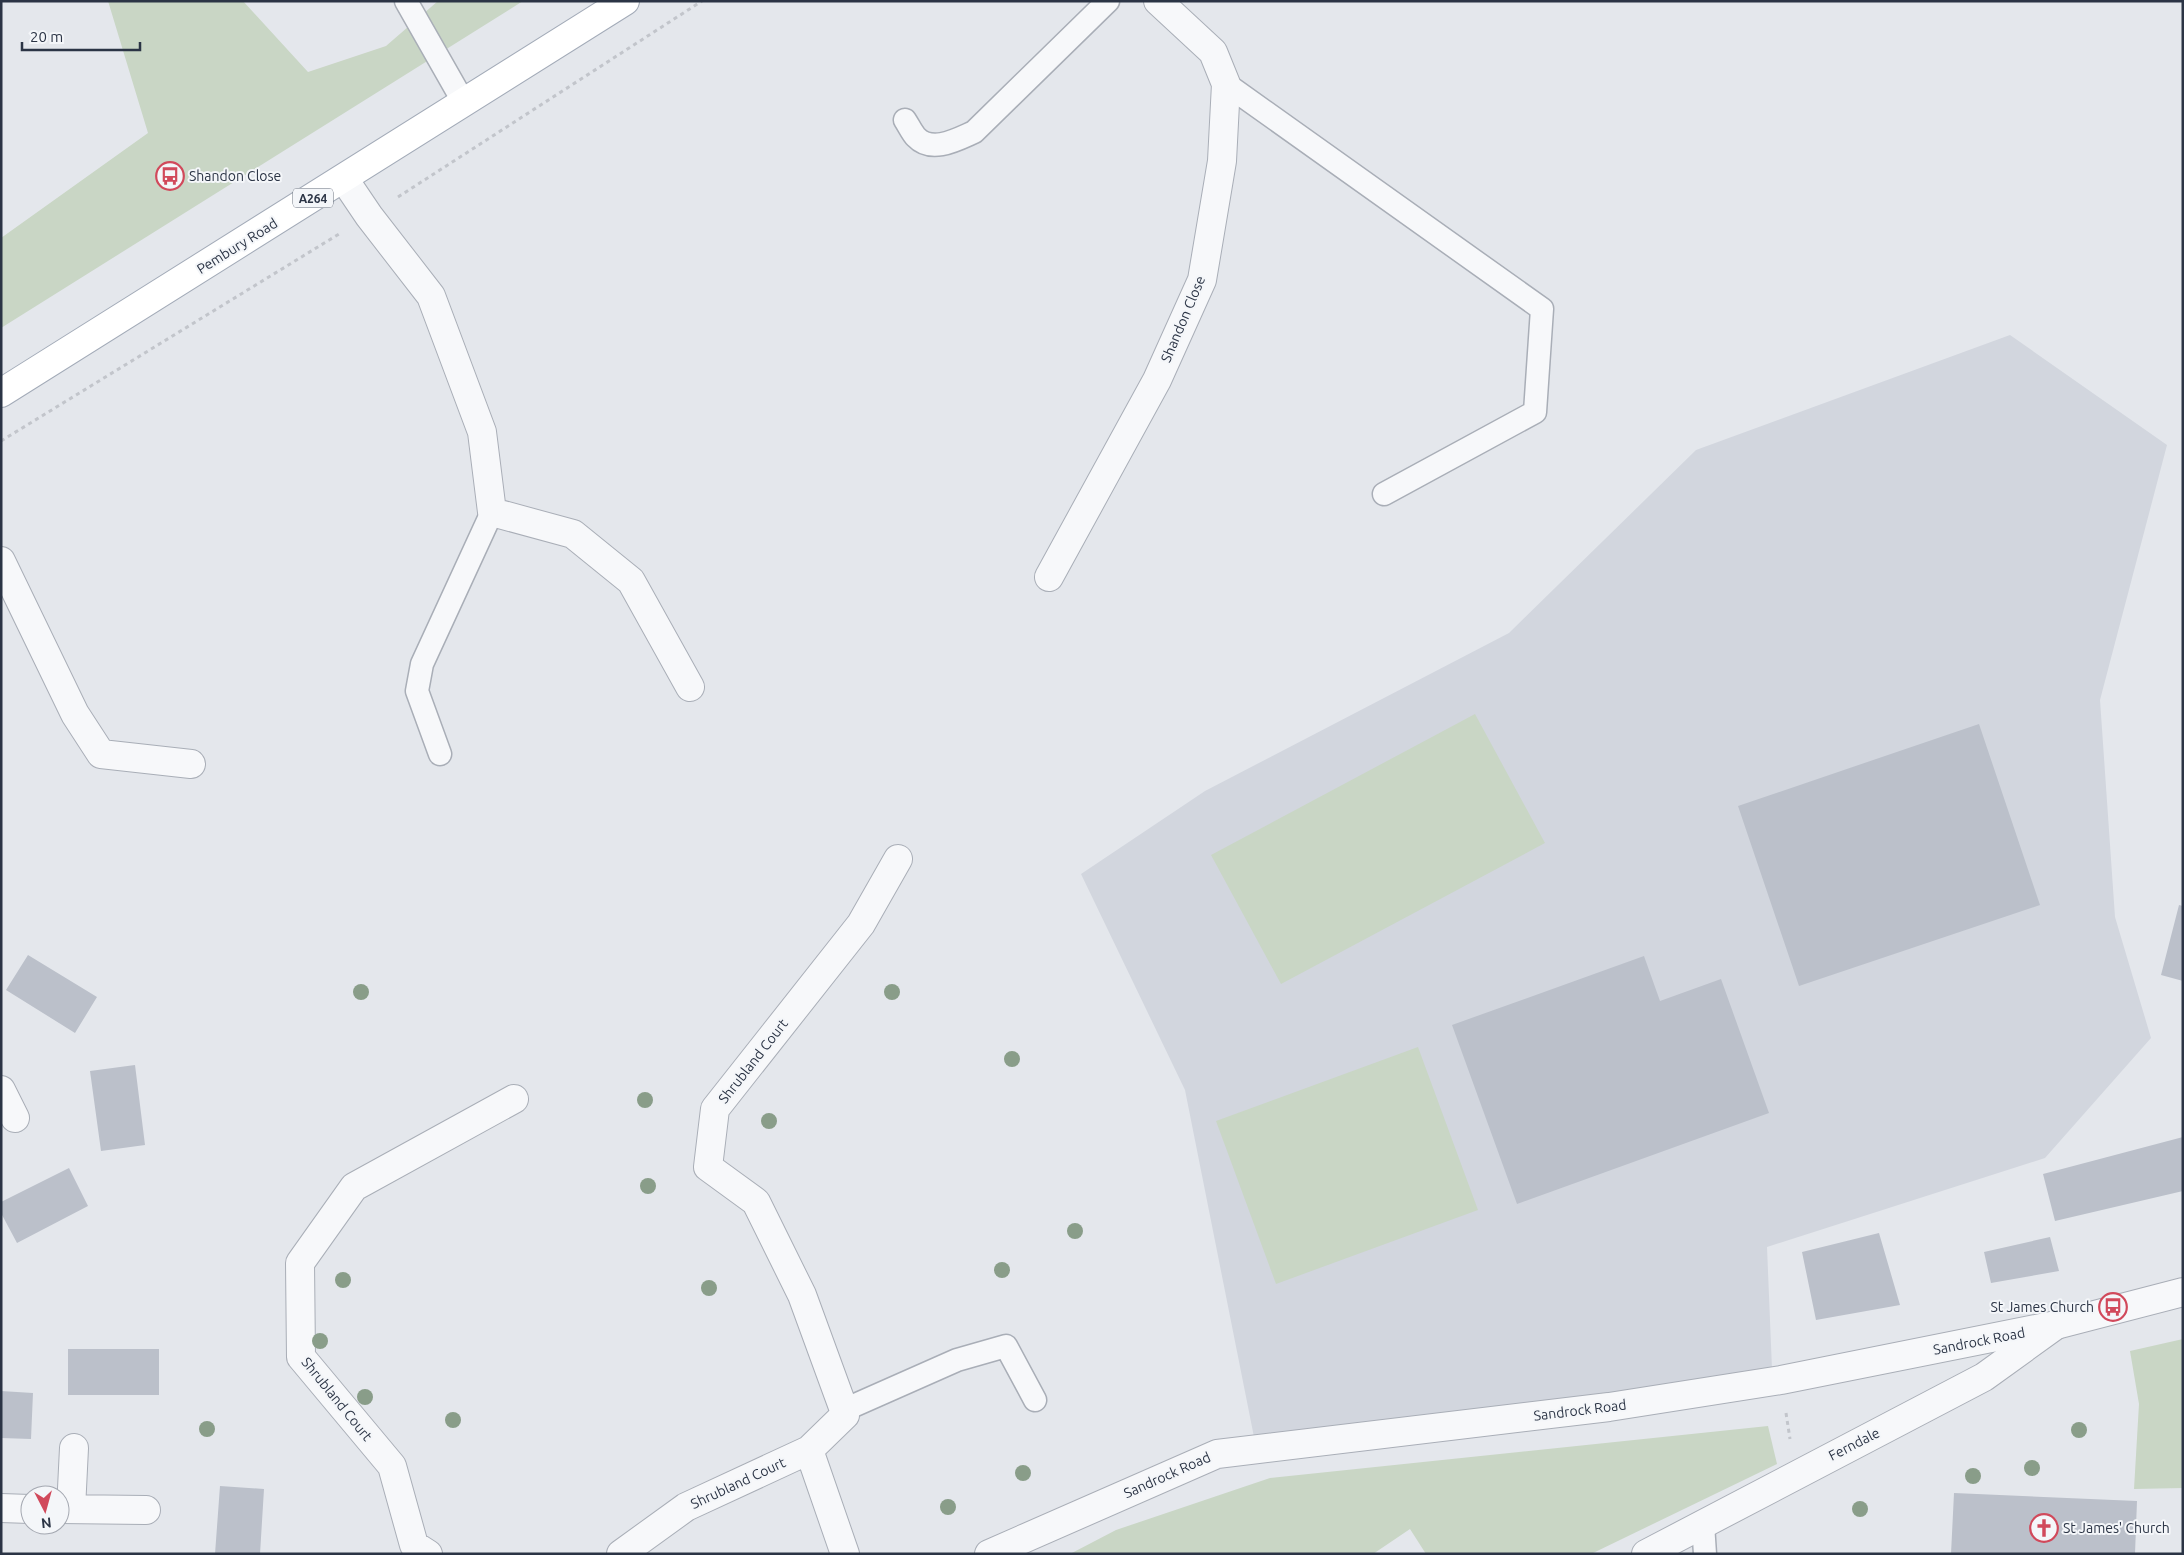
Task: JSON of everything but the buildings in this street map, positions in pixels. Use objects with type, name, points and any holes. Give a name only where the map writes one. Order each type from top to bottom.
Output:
[{"type":"main road","name":"Pembury Road","points":[[1,394],[625,1]]},
{"type":"street","name":"Shandon Close","points":[[1049,577],[1156,380],[1202,280],[1222,161],[1226,84],[1213,52],[1158,1]]},
{"type":"street","points":[[344,179],[369,216],[431,296],[482,432],[492,512],[573,534],[631,581],[690,687]]},
{"type":"street","points":[[1,561],[75,714],[101,754],[191,764]]},
{"type":"street","name":"Shrubland Court","points":[[621,1554],[686,1507],[809,1450],[845,1415],[802,1295],[756,1202],[708,1167],[715,1109],[861,924],[898,859]]},
{"type":"street","points":[[1,1090],[15,1118]]},
{"type":"street","name":"Shrubland Court","points":[[428,1554],[414,1545],[392,1466],[301,1357],[300,1263],[354,1187],[514,1099]]},
{"type":"street","name":"Sandrock Road","points":[[989,1554],[1217,1454],[1608,1407],[1781,1380],[2056,1325],[2183,1292]]},
{"type":"street","name":"Ferndale","points":[[1646,1554],[1984,1377],[2056,1325]]},
{"type":"street","points":[[69,1485],[74,1448]]},
{"type":"street","points":[[809,1450],[845,1554]]},
{"type":"street","points":[[1,1508],[20,1508]]},
{"type":"street","points":[[70,1509],[146,1510]]},
{"type":"lane","points":[[406,1],[464,103]]},
{"type":"lane","points":[[905,120],[917,138],[934,145],[950,143],[974,132],[1108,1]]},
{"type":"lane","points":[[1226,84],[1542,309],[1536,412],[1384,494]]},
{"type":"lane","points":[[440,754],[417,692],[422,664],[492,512]]},
{"type":"lane","points":[[844,1410],[957,1360],[1006,1346],[1035,1400]]},
{"type":"lane","points":[[1703,1524],[1705,1554]]},
{"type":"path","points":[[1781,1380],[1796,1474]]},
{"type":"shaded area","points":[[2010,335],[2167,445],[2100,700],[2115,917],[2151,1038],[2045,1158],[1767,1247],[1772,1369],[1520,1410],[1255,1442],[1185,1090],[1081,874],[1205,791],[1509,633],[1696,450]]},
{"type":"green space","points":[[108,1],[243,1],[308,72],[386,46],[438,1],[523,1],[1,328],[1,238],[148,133]]},
{"type":"green space","points":[[1475,714],[1545,843],[1281,984],[1211,855]]},
{"type":"green space","points":[[1418,1047],[1478,1210],[1276,1284],[1216,1121]]},
{"type":"green space","points":[[2183,1339],[2183,1488],[2134,1489],[2139,1404],[2130,1351]]},
{"type":"green space","points":[[1768,1426],[1777,1464],[1591,1554],[1426,1554],[1410,1529],[1373,1554],[1070,1554],[1116,1530],[1270,1478]]},
{"type":"place","name":"Shandon Close","points":[[170,176]]},
{"type":"place","name":"St James Church","points":[[2113,1307]]},
{"type":"place","name":"St James' Church","points":[[2044,1528]]}]
